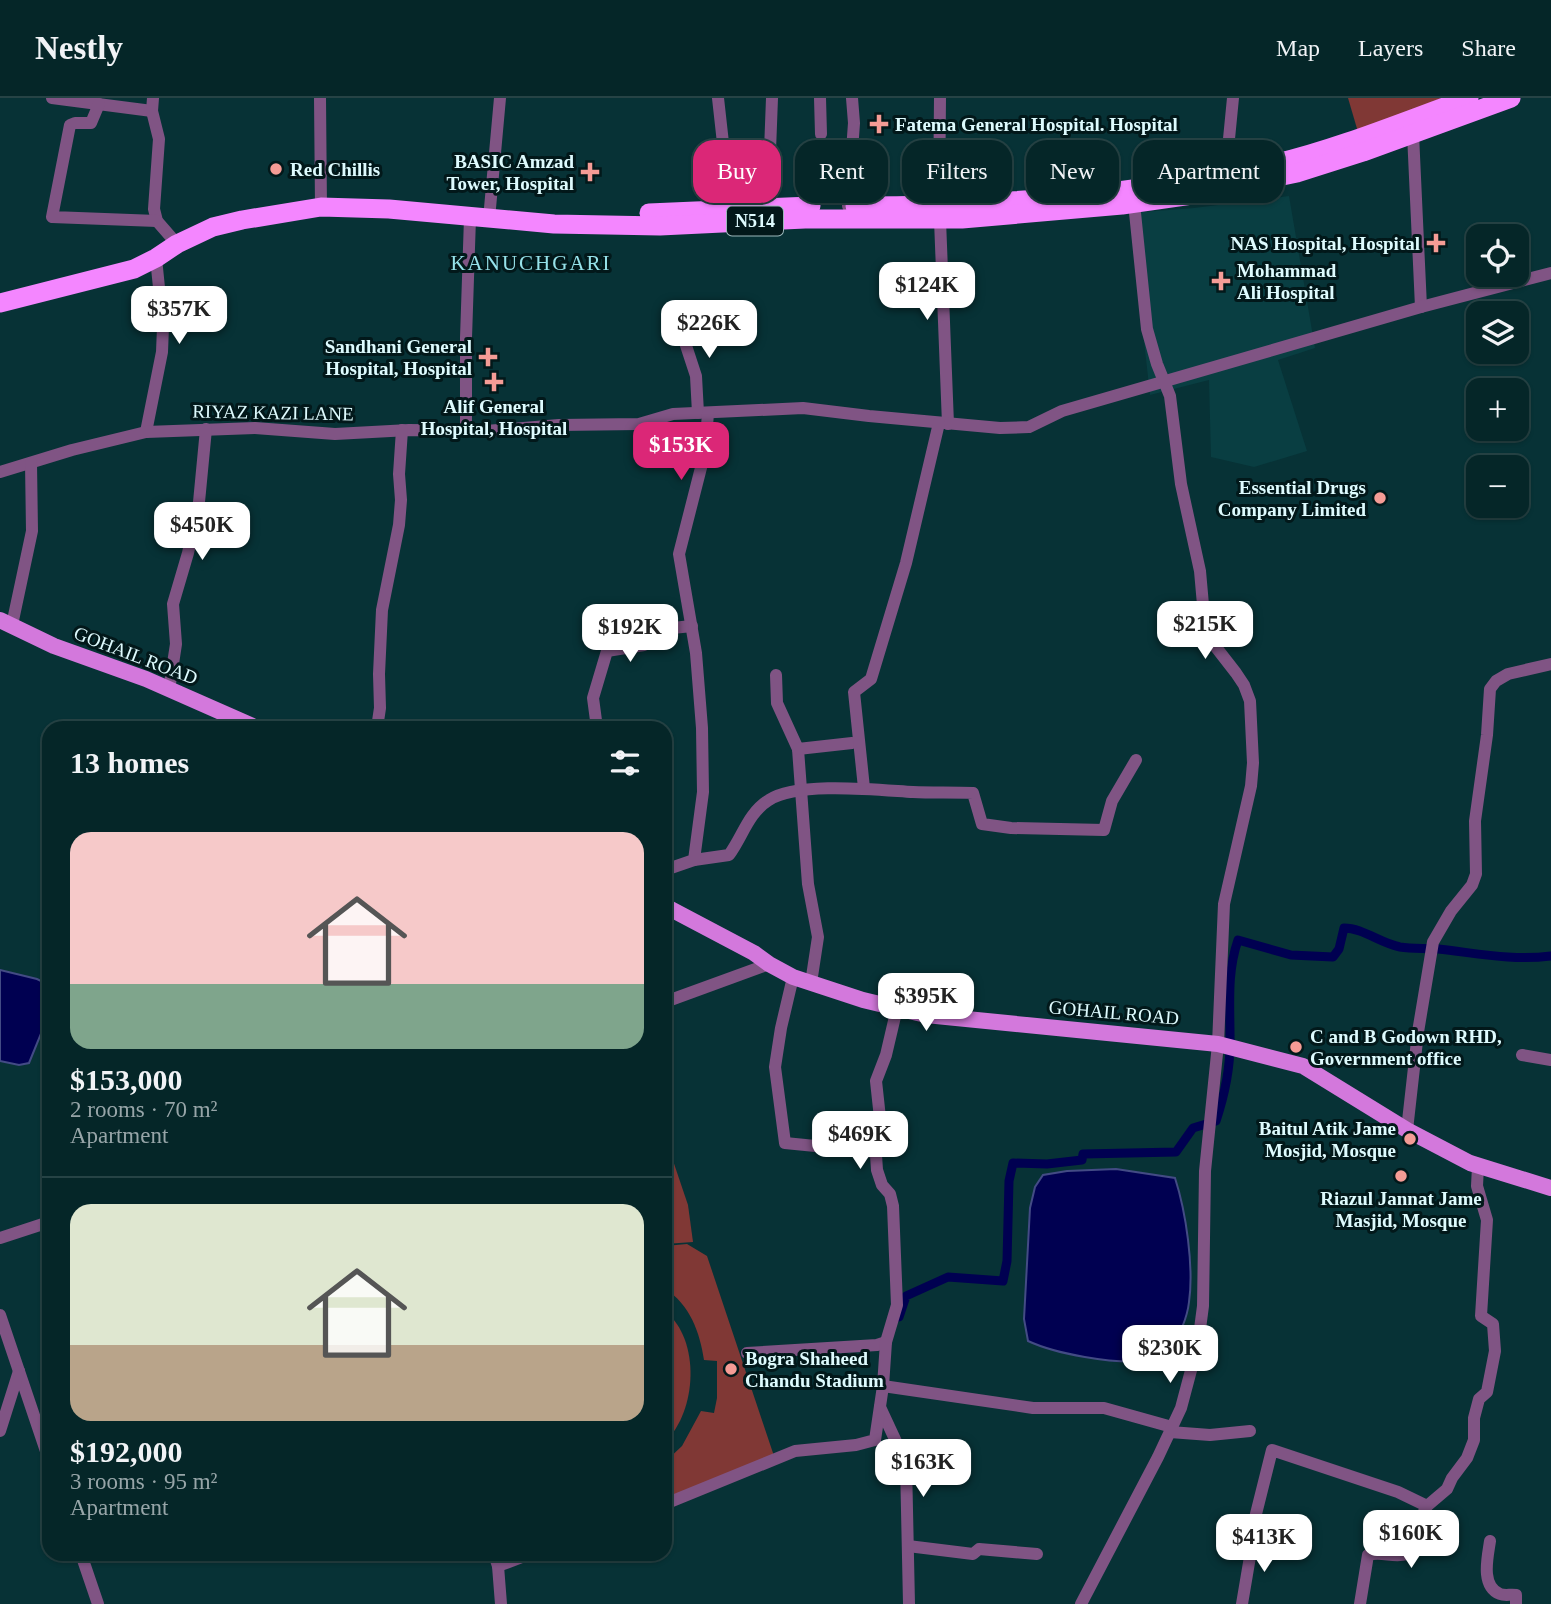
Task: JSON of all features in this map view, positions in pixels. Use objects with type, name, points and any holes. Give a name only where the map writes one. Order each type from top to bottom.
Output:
[{"type":"highway","name":"N514","points":[[1284,161],[1468,102],[1511,98]]},
{"type":"highway","name":"N514","points":[[1284,174],[1297,173],[1413,134],[1468,102]]},
{"type":"highway","name":"N514","points":[[0,291],[118,264],[167,233],[213,227],[321,202],[483,214],[586,214],[848,206],[939,212],[1133,189]]},
{"type":"highway","name":"N514","points":[[483,214],[574,225],[660,226],[1134,203]]},
{"type":"highway","name":"N514","points":[[0,303],[134,269],[156,258],[167,233]]},
{"type":"main road","name":"GOHAIL ROAD","points":[[6,622],[54,646],[241,721]]},
{"type":"main road","name":"GOHAIL ROAD","points":[[672,910],[793,977],[863,1000],[926,1015],[1226,1046],[1303,1066],[1407,1130],[1478,1166],[1551,1188]]},
{"type":"street","points":[[52,98],[99,104],[153,104],[159,139],[153,196],[167,233],[52,217],[70,125],[91,122],[99,104]]},
{"type":"street","points":[[320,98],[321,202]]},
{"type":"street","points":[[466,430],[466,338],[500,98]]},
{"type":"street","points":[[718,98],[726,170],[727,209]]},
{"type":"street","points":[[770,140],[772,98]]},
{"type":"street","points":[[820,98],[821,134]]},
{"type":"street","points":[[848,206],[854,123],[852,98]]},
{"type":"street","points":[[864,788],[854,692],[871,678],[944,423],[939,212],[940,98]]},
{"type":"street","points":[[1231,140],[1233,98]]},
{"type":"street","points":[[1413,134],[1421,307]]},
{"type":"street","points":[[1081,1604],[1181,1408],[1198,1344],[1206,1152],[1210,1117],[1226,1046],[1224,904],[1251,786],[1253,740],[1250,701],[1244,685],[1215,646],[1204,616],[1200,571],[1181,484],[1170,396],[1147,329],[1134,203]]},
{"type":"street","points":[[146,432],[162,352],[163,327],[156,258]]},
{"type":"street","name":"RIYAZ KAZI LANE","points":[[0,472],[72,450],[146,432],[206,429],[255,428],[335,434],[639,424],[673,414],[803,408],[1000,428],[1029,427],[1062,411],[1421,307],[1551,273]]},
{"type":"street","points":[[676,316],[696,376],[703,413],[705,452],[679,554],[699,678],[704,761],[703,792],[694,860]]},
{"type":"street","points":[[169,690],[176,644],[173,604],[200,502],[206,429]]},
{"type":"street","points":[[378,721],[382,610],[399,525],[402,430]]},
{"type":"street","points":[[6,622],[32,531],[31,463]]},
{"type":"street","points":[[596,721],[593,698],[607,651],[644,645],[653,630],[692,626]]},
{"type":"street","points":[[1407,1130],[1432,949],[1451,911],[1472,885],[1476,874],[1475,821],[1487,735],[1490,689],[1496,681],[1508,674],[1551,664]]},
{"type":"street","points":[[776,675],[777,702],[798,750],[808,884],[818,937],[811,983]]},
{"type":"street","points":[[798,750],[852,743]]},
{"type":"street","points":[[672,868],[694,860],[729,856],[750,817],[771,798],[802,790],[864,788],[973,793],[982,824],[1011,828],[1104,830],[1112,801],[1136,760]]},
{"type":"street","points":[[672,999],[769,964]]},
{"type":"street","points":[[793,977],[775,1067],[785,1143],[876,1152]]},
{"type":"street","points":[[672,1501],[795,1451],[856,1445],[875,1440],[886,1342],[897,1306],[892,1206],[890,1194],[882,1185],[877,1170],[880,1118],[876,1081],[886,1055],[897,1008]]},
{"type":"street","points":[[1522,1055],[1551,1060]]},
{"type":"street","points":[[1360,1604],[1368,1555],[1407,1554],[1414,1531],[1427,1506],[1447,1489],[1467,1458],[1474,1440],[1474,1418],[1479,1399],[1487,1392],[1495,1351],[1493,1324],[1481,1316],[1487,1220],[1476,1186],[1478,1166]]},
{"type":"street","points":[[0,1238],[42,1224]]},
{"type":"street","points":[[0,1315],[42,1439]]},
{"type":"street","points":[[747,1353],[877,1345],[886,1342]]},
{"type":"street","points":[[0,1431],[19,1371]]},
{"type":"street","points":[[883,1386],[1033,1408],[1104,1408],[1171,1429],[1210,1435],[1250,1431]]},
{"type":"street","points":[[880,1407],[906,1463],[909,1604]]},
{"type":"street","points":[[1242,1604],[1253,1526],[1272,1450],[1398,1492],[1427,1506]]},
{"type":"street","points":[[1253,1539],[1295,1553]]},
{"type":"street","points":[[1490,1541],[1486,1573],[1489,1584],[1502,1595],[1517,1595],[1516,1604]]},
{"type":"street","points":[[908,1546],[973,1554],[979,1549],[1037,1554]]},
{"type":"street","points":[[83,1561],[98,1604]]},
{"type":"street","points":[[496,1561],[501,1604]]},
{"type":"shaded area","points":[[1348,98],[1442,98],[1358,132]]},
{"type":"shaded area","name":"Mohammad Ali Hospital","points":[[1289,196],[1315,348],[1278,360],[1307,451],[1254,467],[1211,457],[1209,380],[1150,395],[1130,213],[1234,203],[1284,203],[1284,197]]},
{"type":"shaded area","points":[[0,970],[42,982],[42,1031],[29,1063],[19,1065],[0,1061]]},
{"type":"shaded area","points":[[672,1158],[688,1205],[693,1242],[672,1244]]},
{"type":"shaded area","points":[[1116,1169],[1175,1178],[1186,1223],[1190,1288],[1186,1315],[1170,1353],[1146,1361],[1101,1359],[1040,1346],[1028,1341],[1024,1319],[1030,1208],[1035,1187],[1043,1175]]},
{"type":"shaded area","name":"Bogra Shaheed Chandu Stadium","points":[[687,1244],[707,1256],[774,1456],[672,1497],[672,1455],[682,1446],[701,1411],[714,1413],[717,1398],[717,1361],[704,1360],[692,1320],[672,1294],[672,1245]]},
{"type":"shaded area","points":[[672,1319],[685,1339],[690,1376],[689,1395],[672,1434]]},
{"type":"waterway","points":[[899,1317],[906,1296],[948,1277],[1003,1281],[1007,1261],[1009,1181],[1013,1163],[1047,1164],[1082,1160],[1083,1154],[1176,1152],[1193,1128],[1216,1121],[1228,1069],[1231,976],[1238,940],[1291,955],[1333,957],[1339,949],[1344,928],[1358,930],[1405,948],[1508,957],[1551,956]]},
{"type":"place","name":"Fatema General Hospital. Hospital","points":[[879,124]]},
{"type":"place","name":"Red Chillis","points":[[276,169]]},
{"type":"place","name":"BASIC Amzad Tower, Hospital","points":[[590,172]]},
{"type":"place","name":"NAS Hospital, Hospital","points":[[1436,243]]},
{"type":"place","name":"Mohammad Ali Hospital","points":[[1221,281]]},
{"type":"place","name":"Sandhani General Hospital, Hospital","points":[[488,357]]},
{"type":"place","name":"Alif General Hospital, Hospital","points":[[494,382]]},
{"type":"place","name":"Essential Drugs Company Limited","points":[[1380,498]]},
{"type":"place","name":"C and B Godown RHD, Government office","points":[[1296,1047]]},
{"type":"place","name":"Baitul Atik Jame Mosjid, Mosque","points":[[1410,1139]]},
{"type":"place","name":"Riazul Jannat Jame Masjid, Mosque","points":[[1401,1176]]},
{"type":"place","name":"Bogra Shaheed Chandu Stadium","points":[[731,1369]]},
{"type":"district","name":"KANUCHGARI","points":[[531,263]]}]
